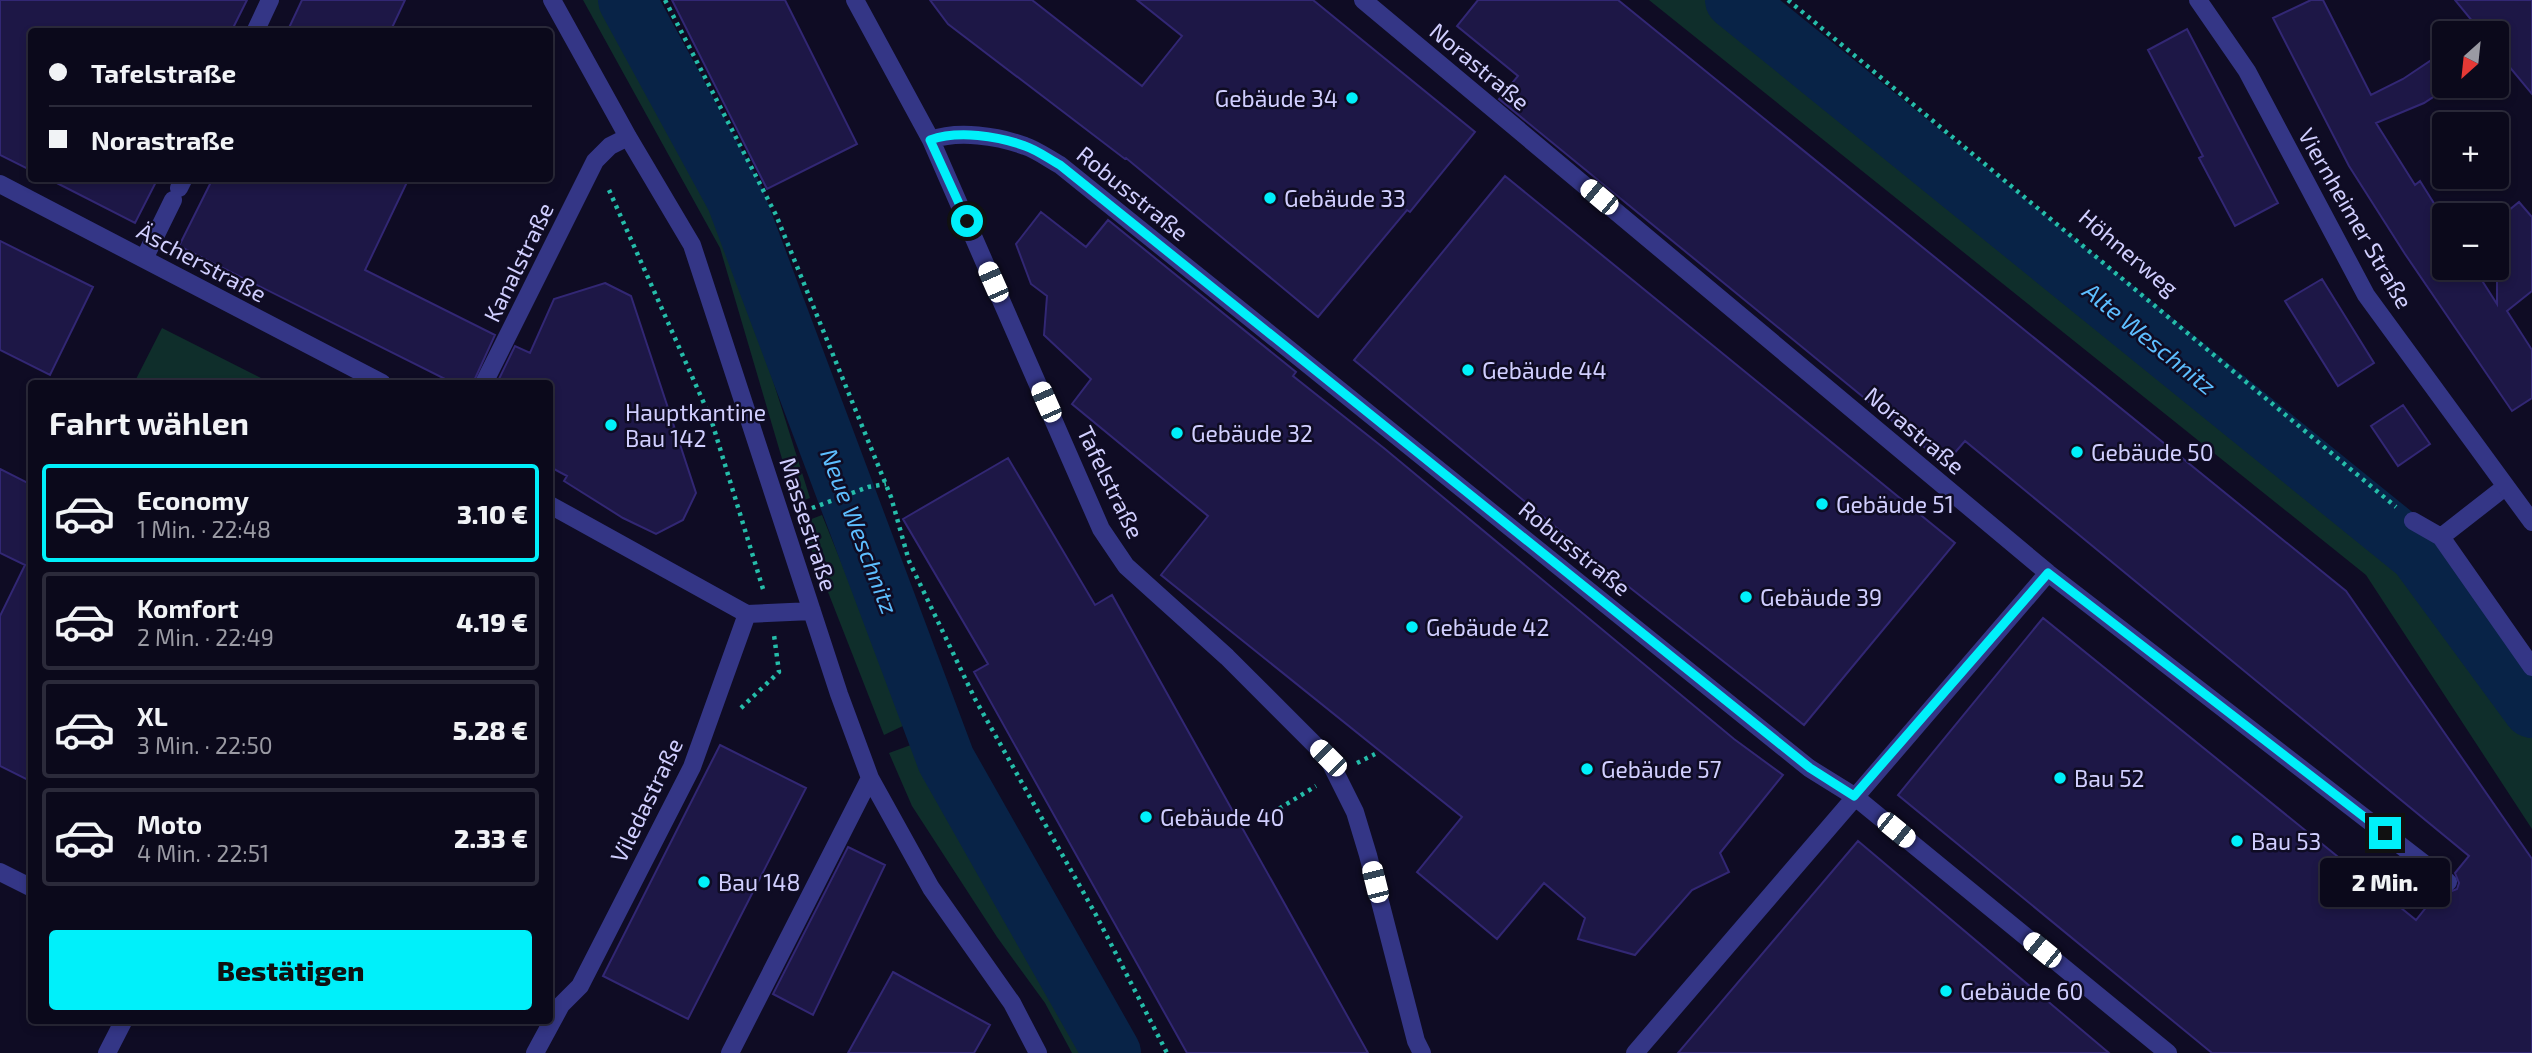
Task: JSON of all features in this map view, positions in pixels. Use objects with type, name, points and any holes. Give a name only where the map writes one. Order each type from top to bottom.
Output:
[{"type":"street","points":[[257,28],[270,0]]},
{"type":"street","name":"Massestraße","points":[[552,0],[692,245],[839,694],[870,778],[931,888],[1012,1003],[1038,1053]]},
{"type":"street","name":"Tafelstraße","points":[[855,0],[930,140],[1101,529],[1126,566],[1227,657],[1328,758],[1355,812],[1416,1041],[1422,1053]]},
{"type":"street","name":"Norastraße","points":[[1363,0],[2048,573],[2448,882]]},
{"type":"street","name":"Viernheimer Straße","points":[[2198,0],[2246,71],[2366,295],[2531,519]]},
{"type":"street","name":"Robusstraße","points":[[930,140],[943,136],[984,136],[1026,146],[1060,165],[1810,768],[1854,796],[2168,1053]]},
{"type":"street","name":"Kanalstraße","points":[[486,380],[595,161],[610,146],[628,137]]},
{"type":"street","name":"Äscherstraße","points":[[0,184],[376,380]]},
{"type":"street","points":[[144,259],[179,189]]},
{"type":"street","points":[[2441,537],[2505,487]]},
{"type":"street","points":[[553,507],[747,614],[812,611]]},
{"type":"street","points":[[2413,521],[2441,537],[2532,667]]},
{"type":"street","points":[[1635,1053],[2048,573]]},
{"type":"street","name":"Viledastraße","points":[[553,1019],[561,1004],[580,986],[692,767],[747,614]]},
{"type":"street","points":[[730,1053],[870,778]]},
{"type":"street","points":[[0,872],[28,886]]},
{"type":"street","points":[[107,1053],[122,1024]]},
{"type":"street","name":"Viledastraße","points":[[535,1053],[550,1024]]},
{"type":"path","points":[[665,0],[776,215],[886,484],[909,561],[975,699],[1096,915],[1167,1053]]},
{"type":"path","name":"Höhnerweg","points":[[1788,0],[2413,521]]},
{"type":"path","points":[[595,161],[711,419],[771,613],[779,672],[736,713]]},
{"type":"path","points":[[798,513],[868,487],[886,484]]},
{"type":"green space","points":[[583,0],[605,0],[729,241],[810,498],[795,503],[720,248]]},
{"type":"green space","points":[[1649,0],[1770,0],[2416,537],[2532,704],[2532,829],[2366,575]]},
{"type":"green space","points":[[162,328],[265,380],[136,380]]},
{"type":"green space","points":[[822,515],[907,724],[884,735],[801,523]]},
{"type":"green space","points":[[919,742],[965,837],[1016,910],[1099,1053],[1072,1053],[1045,1003],[997,937],[912,806],[889,753]]},
{"type":"building","points":[[0,0],[247,0],[233,28],[28,28],[28,169],[0,155]]},
{"type":"building","points":[[302,0],[405,0],[392,28],[289,28]]},
{"type":"building","points":[[672,0],[785,0],[857,144],[767,189]]},
{"type":"building","points":[[930,0],[1032,0],[1142,86],[1182,36],[1137,0],[1313,0],[1475,132],[1410,212],[1407,210],[1318,317],[1126,158],[948,24]]},
{"type":"building","points":[[1478,0],[1618,0],[2346,591],[2532,859],[2532,1053],[2212,1053],[1898,795],[2043,618],[2416,920],[2440,890],[2447,893],[2457,889],[2459,883],[2455,873],[2469,856],[1965,441],[1945,464],[1499,99],[1518,76],[1457,26]]},
{"type":"building","points":[[2311,0],[2323,0],[2371,95],[2403,79],[2432,60],[2432,98],[2376,123],[2415,185],[2420,181],[2434,203],[2432,280],[2482,280],[2497,304],[2497,280],[2509,280],[2509,210],[2519,202],[2532,217],[2532,291],[2507,311],[2532,350],[2532,398],[2512,411],[2405,254],[2349,166],[2273,18]]},
{"type":"building","points":[[2455,0],[2532,0],[2532,94],[2510,67],[2510,21],[2472,21]]},
{"type":"building","points":[[2187,29],[2278,203],[2235,226],[2199,158],[2203,156],[2148,50]]},
{"type":"building","points":[[1505,176],[1955,543],[1804,725],[1605,568],[1354,360]]},
{"type":"building","points":[[55,182],[156,182],[135,223]]},
{"type":"building","points":[[211,182],[407,182],[365,270],[495,335],[474,380],[447,380],[179,246]]},
{"type":"building","points":[[1041,212],[1086,247],[1108,220],[1296,372],[1293,376],[1385,449],[1734,739],[1783,775],[1720,853],[1729,872],[1692,890],[1635,955],[1578,939],[1585,918],[1544,883],[1497,939],[1417,872],[1462,817],[1161,575],[1208,516],[1072,404],[1091,379],[1044,335],[1047,296],[1031,284],[1016,244]]},
{"type":"building","points":[[0,241],[93,287],[50,375],[0,350]]},
{"type":"building","points":[[2322,279],[2374,363],[2338,386],[2285,301]]},
{"type":"building","name":"Hauptkantine Bau 142","points":[[605,283],[631,296],[696,493],[683,520],[656,534],[623,518],[564,481],[567,476],[553,469],[553,380],[498,380],[515,346],[530,353],[554,299]]},
{"type":"building","points":[[2403,405],[2430,444],[2398,466],[2371,426]]},
{"type":"building","name":"Gebäude 40","points":[[1008,458],[1095,605],[1112,595],[1368,1053],[1187,1053],[974,672],[988,664],[903,519]]},
{"type":"building","points":[[0,469],[28,483],[28,780],[0,766],[0,616],[25,565],[0,553]]},
{"type":"building","name":"Bau 148","points":[[720,745],[806,788],[688,1019],[603,976]]},
{"type":"building","name":"Gebäude 60","points":[[1858,841],[2109,1053],[1678,1053]]},
{"type":"building","points":[[848,847],[885,865],[813,1015],[773,994]]},
{"type":"building","points":[[893,972],[990,1025],[974,1053],[848,1053]]},
{"type":"waterway","name":"Neue Weschnitz","points":[[627,0],[735,198],[946,760],[1112,1053]]},
{"type":"waterway","name":"Alte Weschnitz","points":[[1734,0],[2418,554],[2532,709]]},
{"type":"place","name":"Gebäude 34","points":[[1352,98]]},
{"type":"place","name":"Gebäude 33","points":[[1270,198]]},
{"type":"place","name":"Gebäude 44","points":[[1468,370]]},
{"type":"place","name":"Hauptkantine Bau 142","points":[[611,425]]},
{"type":"place","name":"Gebäude 32","points":[[1177,433]]},
{"type":"place","name":"Gebäude 50","points":[[2077,452]]},
{"type":"place","name":"Gebäude 51","points":[[1822,504]]},
{"type":"place","name":"Gebäude 39","points":[[1746,597]]},
{"type":"place","name":"Gebäude 42","points":[[1412,627]]},
{"type":"place","name":"Gebäude 57","points":[[1587,769]]},
{"type":"place","name":"Bau 52","points":[[2060,778]]},
{"type":"place","name":"Gebäude 40","points":[[1146,817]]},
{"type":"place","name":"Bau 53","points":[[2237,841]]},
{"type":"place","name":"Bau 148","points":[[704,882]]},
{"type":"place","name":"Gebäude 60","points":[[1946,991]]},
{"type":"route","points":[[967,221],[930,140],[943,136],[984,136],[1026,146],[1060,165],[1810,768],[1854,796],[2048,573],[2385,833]]}]
